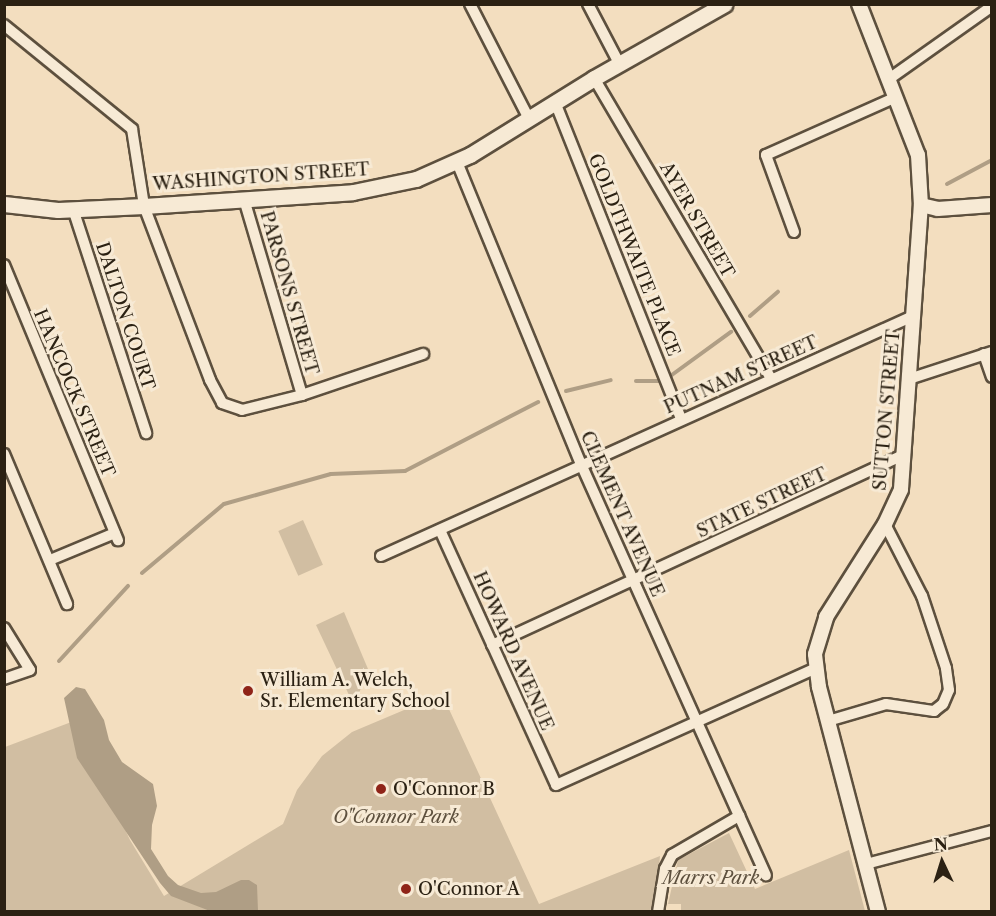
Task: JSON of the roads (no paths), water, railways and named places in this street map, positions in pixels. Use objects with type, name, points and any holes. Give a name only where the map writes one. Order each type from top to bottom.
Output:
[{"type":"main road","name":"WASHINGTON STREET","points":[[4,204],[72,209],[144,206],[367,190],[416,179],[457,162],[619,63],[725,4]]},
{"type":"street","points":[[470,4],[529,119]]},
{"type":"street","points":[[588,4],[619,63]]},
{"type":"street","name":"SUTTON STREET","points":[[859,4],[918,155],[921,205],[901,489],[885,524],[826,617],[817,639],[816,668],[878,912]]},
{"type":"street","points":[[889,79],[992,6]]},
{"type":"street","points":[[4,25],[132,129],[144,206]]},
{"type":"street","name":"AYER STREET","points":[[594,78],[771,379]]},
{"type":"street","points":[[795,232],[766,155],[896,97]]},
{"type":"street","name":"GOLDTHWAITE PLACE","points":[[555,102],[681,419]]},
{"type":"street","name":"CLEMENT AVENUE","points":[[457,162],[581,464],[766,875]]},
{"type":"street","name":"PARSONS STREET","points":[[244,199],[302,396]]},
{"type":"street","points":[[921,205],[938,209],[992,206]]},
{"type":"street","name":"PARSONS STREET","points":[[144,206],[210,380],[222,403],[242,410],[302,396],[423,354]]},
{"type":"street","name":"DALTON COURT","points":[[72,209],[146,433]]},
{"type":"street","name":"HANCOCK STREET","points":[[4,265],[117,536],[50,560]]},
{"type":"street","name":"PUTNAM STREET","points":[[381,556],[913,316]]},
{"type":"street","points":[[909,379],[988,353],[992,377]]},
{"type":"street","points":[[4,454],[67,604]]},
{"type":"street","name":"STATE STREET","points":[[492,645],[634,583],[904,454]]},
{"type":"street","points":[[828,721],[886,704],[934,711],[943,704],[949,690],[925,602],[885,524]]},
{"type":"street","name":"HOWARD AVENUE","points":[[440,530],[556,785],[697,724]]},
{"type":"street","points":[[4,628],[30,670],[4,679]]},
{"type":"street","points":[[697,724],[816,668]]},
{"type":"street","points":[[658,912],[665,868],[672,855],[739,816]]},
{"type":"street","points":[[866,864],[992,831]]},
{"type":"waterway","points":[[947,184],[992,160]]},
{"type":"waterway","points":[[750,316],[778,292]]},
{"type":"waterway","points":[[669,377],[731,332]]},
{"type":"waterway","points":[[566,391],[611,380]]},
{"type":"waterway","points":[[636,381],[659,381]]},
{"type":"waterway","points":[[142,573],[224,504],[331,474],[405,471],[538,402]]},
{"type":"waterway","points":[[59,661],[128,586]]},
{"type":"place","name":"William A. Welch, Sr. Elementary School","points":[[248,691]]},
{"type":"place","name":"O'Connor B","points":[[381,789]]},
{"type":"place","name":"O'Connor A","points":[[406,889]]},
{"type":"park label","name":"O\"Connor Park","points":[[396,817]]},
{"type":"park label","name":"Marrs Park","points":[[711,878]]}]
